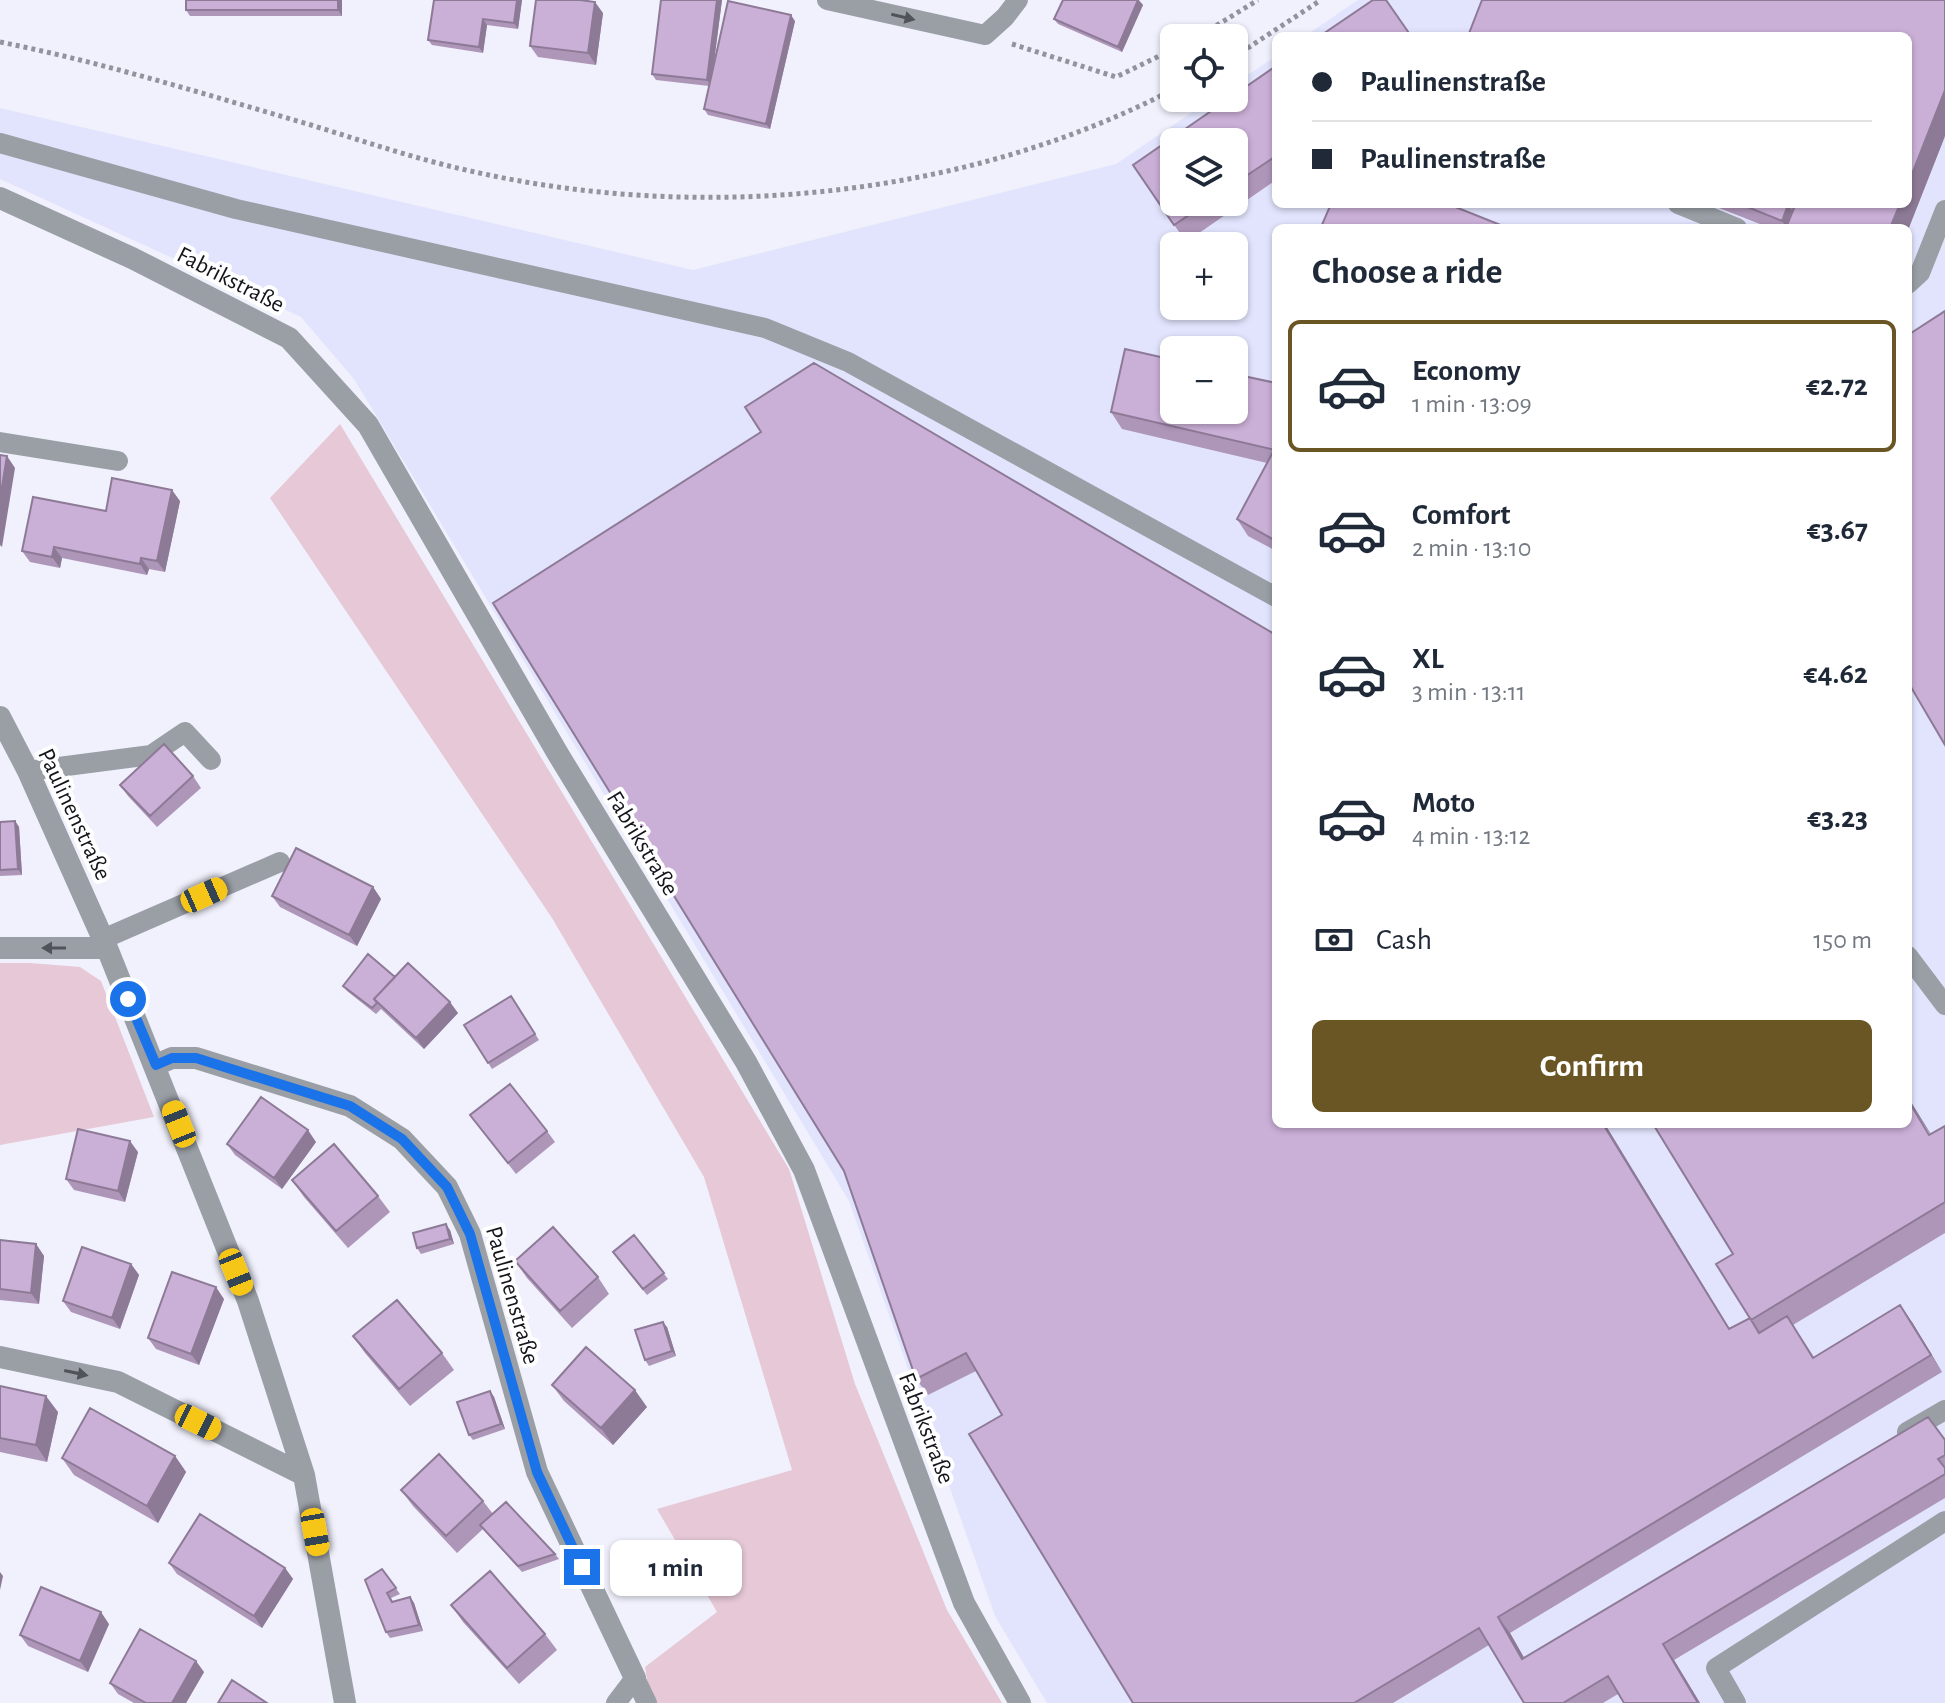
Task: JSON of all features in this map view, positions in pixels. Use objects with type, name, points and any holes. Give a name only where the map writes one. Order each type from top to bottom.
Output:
[{"type":"street","name":"Fabrikstraße","points":[[0,198],[132,258],[289,338],[368,425],[558,754],[746,1062],[804,1170],[964,1603],[1020,1703]]},
{"type":"street","name":"Paulinenstraße","points":[[0,717],[28,771],[105,943],[248,1301],[304,1475],[345,1703]]},
{"type":"street","points":[[0,948],[105,943]]},
{"type":"street","name":"Paulinenstraße","points":[[156,1065],[172,1058],[196,1058],[350,1106],[402,1139],[447,1187],[470,1234],[537,1472],[635,1678]]},
{"type":"street","points":[[0,1357],[118,1382],[304,1475]]},
{"type":"lane","points":[[827,0],[985,35],[1018,0]]},
{"type":"lane","points":[[0,143],[236,209],[765,328],[848,362],[1272,595]]},
{"type":"lane","points":[[1688,208],[1727,224]]},
{"type":"lane","points":[[1912,280],[1920,273],[1945,210]]},
{"type":"lane","points":[[0,442],[118,461]]},
{"type":"lane","points":[[28,771],[151,755],[185,732],[211,760]]},
{"type":"lane","points":[[105,943],[280,862]]},
{"type":"lane","points":[[1912,961],[1945,1005]]},
{"type":"lane","points":[[1894,1439],[1945,1410]]},
{"type":"lane","points":[[1736,1703],[1716,1668],[1945,1521]]},
{"type":"lane","points":[[616,1703],[635,1678],[647,1703]]},
{"type":"path","points":[[1219,24],[1258,0]]},
{"type":"path","points":[[1272,32],[1321,0]]},
{"type":"path","points":[[1248,48],[1272,32]]},
{"type":"path","points":[[985,35],[1116,77],[1160,56]]},
{"type":"path","points":[[0,42],[116,69],[414,157],[476,172],[569,191],[712,199],[881,184],[945,171],[1064,136],[1160,95]]},
{"type":"shaded area","points":[[1358,0],[1945,0],[1945,1703],[1047,1703],[995,1616],[849,1201],[354,379],[301,317],[0,179],[0,108],[693,270],[1116,164],[1160,134],[1160,216],[1248,216],[1248,128],[1169,128],[1192,112],[1248,112],[1248,75],[1272,59],[1272,208],[1912,208],[1912,32],[1311,32]]},
{"type":"shaded area","points":[[340,424],[789,1169],[855,1384],[947,1610],[1002,1703],[651,1703],[645,1667],[717,1612],[657,1509],[792,1470],[704,1177],[552,918],[270,498]]},
{"type":"shaded area","points":[[0,963],[80,967],[101,981],[154,1117],[0,1145]]},
{"type":"building","points":[[186,0],[338,0],[338,10],[186,10]]},
{"type":"building","points":[[434,0],[517,0],[514,23],[483,19],[479,47],[428,40]]},
{"type":"building","points":[[536,0],[595,2],[588,53],[530,46]]},
{"type":"building","points":[[661,0],[717,0],[707,80],[652,74]]},
{"type":"building","points":[[1063,0],[1138,0],[1118,47],[1054,19]]},
{"type":"building","points":[[1373,0],[1386,0],[1408,32],[1326,32]]},
{"type":"building","points":[[1482,0],[1945,0],[1945,90],[1912,174],[1912,32],[1470,32]]},
{"type":"building","points":[[728,1],[791,15],[766,124],[704,109]]},
{"type":"building","points":[[1272,69],[1272,159],[1248,175],[1248,128],[1187,128],[1210,112],[1248,112],[1248,85]]},
{"type":"building","points":[[1160,146],[1160,205],[1133,165]]},
{"type":"building","points":[[1329,208],[1458,208],[1498,224],[1322,224]]},
{"type":"building","points":[[1750,208],[1787,208],[1782,221]]},
{"type":"building","points":[[1794,208],[1898,208],[1892,224],[1788,224]]},
{"type":"building","points":[[1168,216],[1187,216],[1174,225]]},
{"type":"building","points":[[1945,311],[1945,745],[1912,689],[1912,332]]},
{"type":"building","points":[[1125,349],[1160,357],[1160,423],[1111,412]]},
{"type":"building","points":[[814,363],[1272,633],[1272,1128],[1605,1128],[1729,1329],[1750,1318],[1759,1333],[1787,1316],[1813,1358],[1900,1305],[1931,1355],[1498,1617],[1522,1659],[1928,1417],[1945,1440],[1945,1455],[1938,1459],[1945,1468],[1945,1474],[1663,1644],[1698,1703],[1624,1703],[1608,1676],[1563,1703],[1524,1703],[1479,1628],[1354,1703],[1133,1703],[969,1434],[1002,1415],[966,1353],[916,1379],[844,1171],[493,603],[761,432],[745,407]]},
{"type":"building","points":[[1248,377],[1272,382],[1272,449],[1163,424],[1248,424]]},
{"type":"building","points":[[1272,454],[1272,539],[1237,519]]},
{"type":"building","points":[[0,455],[7,456],[0,499]]},
{"type":"building","points":[[112,478],[172,490],[157,561],[141,558],[140,564],[54,547],[52,557],[22,551],[33,497],[106,511]]},
{"type":"building","points":[[164,744],[193,776],[150,816],[120,785]]},
{"type":"building","points":[[15,821],[18,869],[0,870],[0,822]]},
{"type":"building","points":[[296,848],[373,887],[349,935],[272,896]]},
{"type":"building","points":[[368,954],[395,977],[374,999],[377,1003],[372,1008],[343,986]]},
{"type":"building","points":[[408,963],[450,1002],[416,1038],[374,999]]},
{"type":"building","points":[[511,996],[535,1034],[488,1063],[464,1025]]},
{"type":"building","points":[[510,1084],[547,1131],[508,1163],[470,1115]]},
{"type":"building","points":[[261,1097],[308,1130],[274,1178],[227,1144]]},
{"type":"building","points":[[1912,1107],[1929,1135],[1945,1126],[1945,1202],[1751,1320],[1716,1264],[1733,1254],[1655,1128],[1912,1128]]},
{"type":"building","points":[[78,1129],[130,1141],[118,1191],[66,1179]]},
{"type":"building","points":[[334,1144],[378,1196],[336,1231],[292,1180]]},
{"type":"building","points":[[446,1224],[450,1239],[417,1248],[413,1233]]},
{"type":"building","points":[[553,1227],[598,1277],[560,1311],[515,1261]]},
{"type":"building","points":[[634,1235],[664,1273],[643,1289],[613,1252]]},
{"type":"building","points":[[0,1240],[36,1244],[31,1293],[0,1289]]},
{"type":"building","points":[[82,1247],[131,1264],[112,1318],[63,1301]]},
{"type":"building","points":[[172,1272],[216,1287],[191,1354],[148,1338]]},
{"type":"building","points":[[397,1300],[442,1353],[399,1389],[353,1336]]},
{"type":"building","points":[[663,1322],[672,1351],[645,1360],[635,1330]]},
{"type":"building","points":[[586,1347],[635,1390],[601,1428],[552,1385]]},
{"type":"building","points":[[0,1386],[46,1396],[36,1445],[0,1438]]},
{"type":"building","points":[[490,1391],[501,1424],[469,1435],[457,1402]]},
{"type":"building","points":[[90,1408],[175,1456],[147,1506],[62,1458]]},
{"type":"building","points":[[439,1454],[483,1501],[446,1536],[401,1490]]},
{"type":"building","points":[[506,1502],[555,1554],[518,1566],[480,1525]]},
{"type":"building","points":[[200,1514],[285,1568],[254,1616],[169,1563]]},
{"type":"building","points":[[382,1569],[396,1588],[387,1593],[392,1602],[410,1597],[419,1625],[386,1632],[365,1580]]},
{"type":"building","points":[[490,1571],[545,1634],[507,1668],[451,1605]]},
{"type":"building","points":[[41,1587],[101,1612],[80,1661],[20,1635]]},
{"type":"building","points":[[140,1629],[196,1661],[172,1703],[146,1703],[110,1683]]},
{"type":"building","points":[[232,1680],[267,1703],[218,1703]]},
{"type":"route","points":[[128,999],[156,1065],[172,1058],[196,1058],[350,1106],[402,1139],[447,1187],[470,1234],[537,1472],[582,1567]]}]
